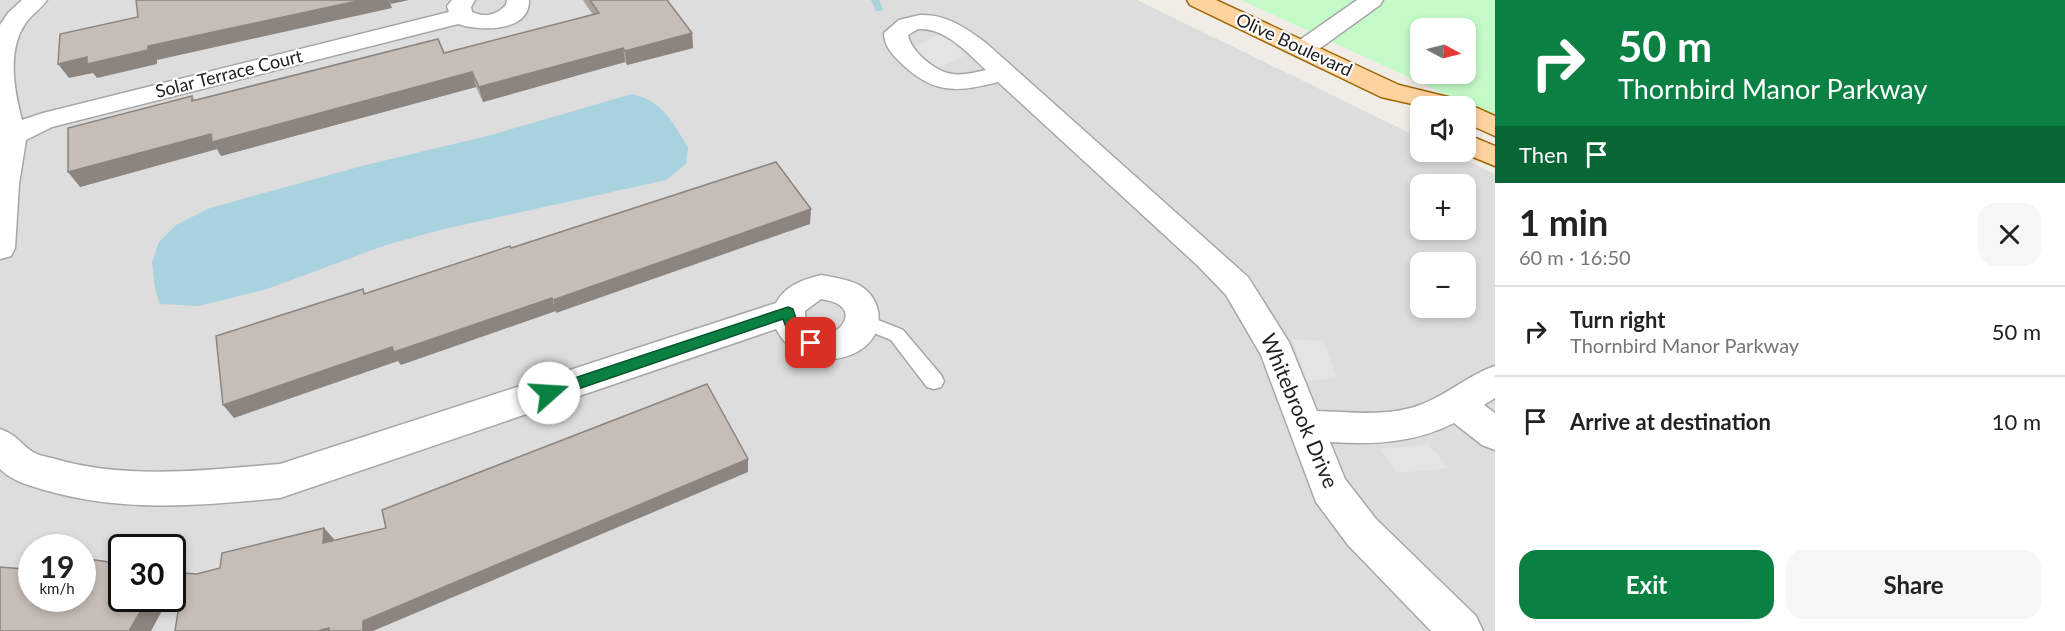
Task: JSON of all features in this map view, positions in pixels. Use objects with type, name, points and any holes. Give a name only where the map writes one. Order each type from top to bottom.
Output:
[{"type":"main road","name":"Olive Boulevard","points":[[1198,0],[1390,91],[1410,96]]},
{"type":"main road","name":"Olive Boulevard","points":[[1390,91],[1410,109]]},
{"type":"main road","points":[[1476,118],[1495,127]]},
{"type":"main road","points":[[1476,147],[1495,157]]},
{"type":"street","points":[[0,248],[7,112],[2,61],[3,41],[16,18],[36,0]]},
{"type":"street","name":"Solar Terrace Court","points":[[6,138],[43,122],[463,8],[474,22],[493,22],[506,18],[516,11],[518,0]]},
{"type":"street","points":[[1303,49],[1372,0]]},
{"type":"street","name":"Whitebrook Drive","points":[[1003,73],[1208,257],[1237,286],[1277,352],[1330,490],[1362,532],[1461,631]]},
{"type":"street","points":[[833,288],[855,299],[861,308],[863,321],[856,336],[846,342],[823,346],[801,338],[793,331],[788,312],[791,303],[798,295],[809,290],[833,288]]},
{"type":"street","points":[[0,445],[22,466],[76,482],[134,488],[181,488],[280,481],[788,312]]},
{"type":"street","points":[[1305,426],[1373,427],[1412,423],[1456,404],[1495,380]]},
{"type":"street","points":[[1456,404],[1495,434]]},
{"type":"lane","points":[[863,321],[897,335],[934,381]]},
{"type":"shaded area","points":[[0,0],[1137,0],[1410,133],[1410,162],[1470,162],[1495,174],[1495,631],[0,631]]},
{"type":"shaded area","points":[[941,34],[966,55],[935,69],[911,48]]},
{"type":"shaded area","points":[[1292,339],[1323,341],[1337,378],[1307,381]]},
{"type":"shaded area","points":[[1428,444],[1449,468],[1397,473],[1380,449]]},
{"type":"green space","points":[[1241,0],[1495,0],[1495,117],[1476,108],[1476,96],[1449,96],[1423,84],[1476,84],[1476,18],[1410,18],[1410,78]]},
{"type":"water","points":[[632,94],[643,97],[659,107],[688,147],[686,164],[666,180],[440,230],[386,245],[267,289],[199,306],[160,304],[155,289],[152,262],[159,242],[176,225],[210,208],[362,166],[491,135]]},
{"type":"building","points":[[136,0],[362,0],[148,46],[148,50],[87,64],[87,57],[58,64],[60,34],[138,17]]},
{"type":"building","points":[[590,0],[667,0],[692,33],[625,51],[623,48],[479,87],[472,72],[212,142],[211,134],[68,172],[68,128],[192,96],[192,101],[438,39],[444,53],[599,13]]},
{"type":"building","points":[[776,162],[811,209],[553,300],[552,298],[394,352],[392,347],[223,405],[216,336],[363,289],[364,294]]},
{"type":"building","points":[[707,384],[748,459],[363,621],[363,631],[329,631],[329,628],[317,631],[175,631],[178,612],[186,612],[186,573],[197,574],[220,568],[222,553],[324,528],[323,543],[386,528],[382,510]]},
{"type":"building","points":[[96,560],[108,562],[108,612],[140,612],[129,631],[0,631],[0,567],[18,568],[18,612],[96,612]]},
{"type":"waterway","points":[[875,0],[879,9]]},
{"type":"route","points":[[549,393],[788,312],[793,331],[811,343]]}]
